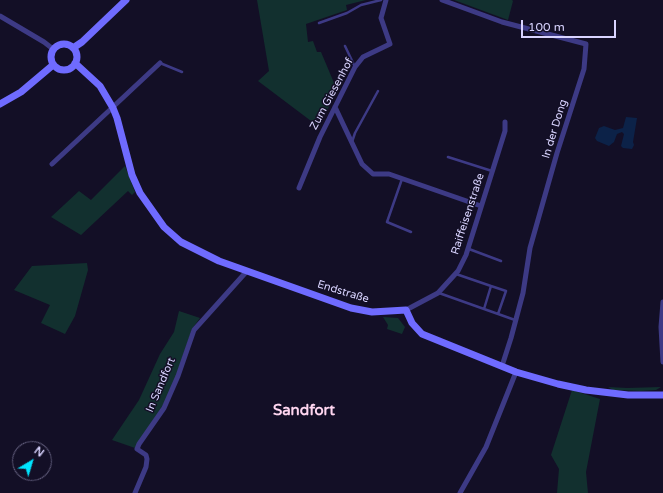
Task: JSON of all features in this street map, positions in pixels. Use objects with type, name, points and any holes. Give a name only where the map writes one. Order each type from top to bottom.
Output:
[{"type":"street","points":[[73,48],[82,42],[126,0]]},
{"type":"street","name":"Zum Giesenhof","points":[[299,188],[335,107],[355,67],[363,57],[390,44],[381,18],[386,0]]},
{"type":"street","name":"In der Dong","points":[[442,0],[502,22],[586,44],[584,69],[557,154],[530,248],[516,320],[502,366]]},
{"type":"street","points":[[0,16],[53,49]]},
{"type":"street","points":[[63,44],[73,48],[77,55],[75,63],[68,70],[57,69],[53,65],[50,57],[53,49],[63,44]]},
{"type":"street","name":"Endstraße","points":[[75,63],[100,86],[113,108],[132,175],[140,193],[164,227],[181,242],[199,252],[247,271],[351,308],[372,312],[406,310]]},
{"type":"street","points":[[52,164],[160,63]]},
{"type":"street","points":[[0,104],[21,92],[53,65]]},
{"type":"street","points":[[335,107],[362,164],[373,174],[389,174],[481,206]]},
{"type":"street","name":"Raiffeisenstraße","points":[[406,310],[438,292],[456,274],[468,248],[505,131],[505,122]]},
{"type":"street","name":"In Sandfort","points":[[135,493],[146,467],[147,459],[146,455],[137,449],[139,444],[157,421],[167,401],[178,376],[194,330],[247,271]]},
{"type":"street","points":[[663,302],[661,328],[663,362]]},
{"type":"street","points":[[406,310],[412,323],[422,334],[516,372],[586,390],[628,395],[663,395]]},
{"type":"street","points":[[460,493],[486,447],[516,372]]},
{"type":"lane","points":[[319,23],[347,13],[361,5],[381,0]]},
{"type":"lane","points":[[345,46],[355,67]]},
{"type":"lane","points":[[160,63],[182,72]]},
{"type":"lane","points":[[352,143],[355,132],[378,91]]},
{"type":"lane","points":[[448,157],[492,171]]},
{"type":"lane","points":[[402,179],[387,222],[411,232]]},
{"type":"lane","points":[[468,248],[501,261]]},
{"type":"lane","points":[[456,274],[506,291],[498,314]]},
{"type":"lane","points":[[484,309],[491,286]]},
{"type":"lane","points":[[438,292],[516,320]]},
{"type":"green space","points":[[257,0],[366,0],[346,5],[347,10],[306,24],[308,42],[313,41],[317,52],[321,52],[337,90],[319,127],[258,81],[269,71]]},
{"type":"green space","points":[[454,0],[512,0],[513,1],[508,20]]},
{"type":"green space","points":[[125,166],[135,192],[132,195],[128,191],[81,235],[51,217],[79,191],[91,200]]},
{"type":"green space","points":[[87,263],[88,270],[75,316],[65,334],[41,323],[50,305],[14,290],[32,266]]},
{"type":"green space","points":[[179,311],[200,318],[192,329],[175,379],[165,402],[135,448],[112,440],[139,400],[160,354],[174,332]]},
{"type":"green space","points":[[383,317],[398,318],[405,327],[402,334],[387,329],[388,325]]},
{"type":"green space","points":[[608,387],[661,387],[656,390],[641,391],[613,390]]},
{"type":"green space","points":[[572,390],[600,399],[586,472],[588,493],[557,493],[559,469],[551,455]]},
{"type":"water","points":[[626,117],[637,118],[633,142],[634,145],[632,149],[623,148],[621,146],[624,134],[622,132],[617,134],[614,142],[609,146],[597,141],[595,138],[599,128],[604,126],[615,130],[623,128]]},
{"type":"district","name":"Sandfort","points":[[304,411]]}]
